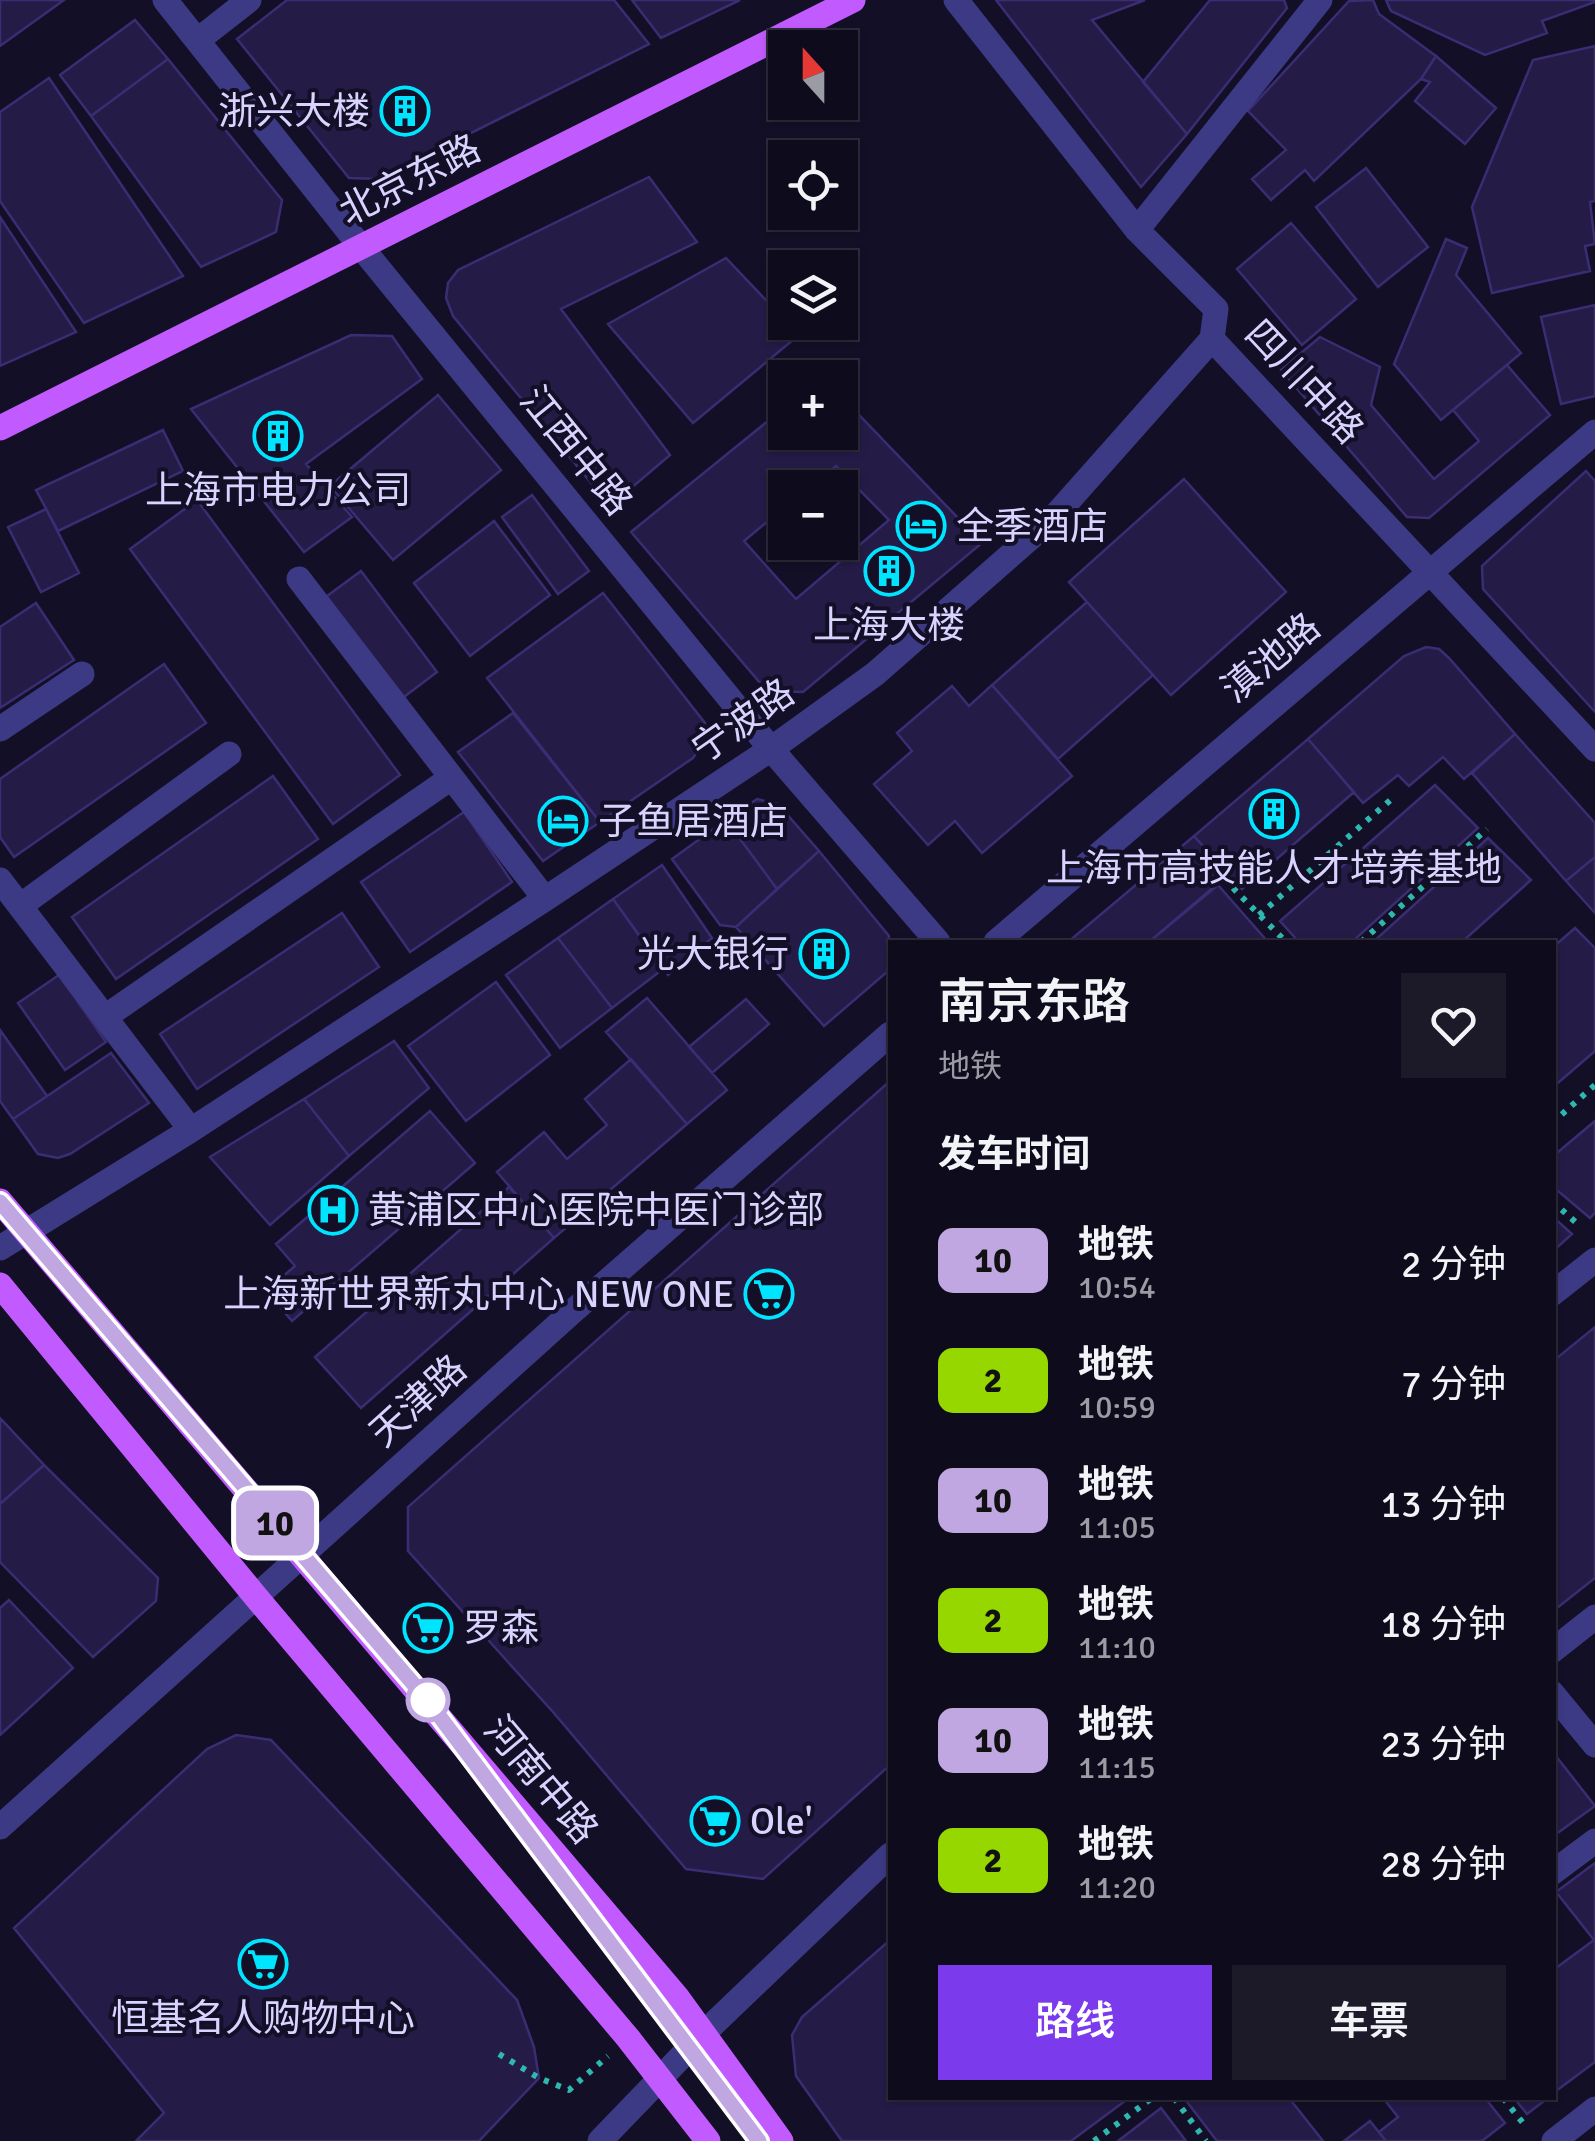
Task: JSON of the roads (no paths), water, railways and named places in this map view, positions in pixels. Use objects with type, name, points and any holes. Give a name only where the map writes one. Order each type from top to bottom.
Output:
[{"type":"main road","name":"北京东路","points":[[0,428],[854,0]]},
{"type":"main road","name":"河南中路","points":[[0,1201],[704,2032],[782,2141]]},
{"type":"main road","points":[[0,1285],[256,1597],[628,2038],[708,2141]]},
{"type":"street","name":"江西中路","points":[[165,0],[360,247],[771,749],[936,940]]},
{"type":"street","points":[[198,40],[249,0]]},
{"type":"street","name":"四川中路","points":[[956,0],[1137,230],[1216,309],[1212,339],[1595,750]]},
{"type":"street","points":[[1137,230],[1320,0]]},
{"type":"street","name":"宁波路","points":[[0,1248],[191,1130],[545,899],[771,749],[875,674],[1039,530],[1212,339]]},
{"type":"street","name":"滇池路","points":[[998,940],[1595,432]]},
{"type":"street","points":[[299,579],[545,899]]},
{"type":"street","points":[[0,729],[82,674]]},
{"type":"street","points":[[20,906],[230,754]]},
{"type":"street","points":[[105,1017],[451,778]]},
{"type":"street","points":[[0,880],[191,1130]]},
{"type":"street","name":"天津路","points":[[0,1827],[572,1312],[888,1036]]},
{"type":"street","points":[[1556,1291],[1595,1260]]},
{"type":"street","points":[[1556,1648],[1595,1617]]},
{"type":"street","points":[[1556,1698],[1595,1745]]},
{"type":"street","points":[[1556,1870],[1595,1841]]},
{"type":"street","points":[[600,2141],[704,2032],[888,1857]]},
{"type":"street","points":[[1554,2141],[1595,2109]]},
{"type":"metro line","name":"10","points":[[0,1202],[428,1701],[759,2141]]},
{"type":"place","name":"浙兴大楼","points":[[405,111]]},
{"type":"place","name":"上海市电力公司","points":[[278,436]]},
{"type":"place","name":"全季酒店","points":[[921,526]]},
{"type":"place","name":"上海大楼","points":[[889,571]]},
{"type":"place","name":"上海市高技能人才培养基地","points":[[1274,814]]},
{"type":"place","name":"子鱼居酒店","points":[[563,821]]},
{"type":"place","name":"光大银行","points":[[824,954]]},
{"type":"place","name":"黄浦区中心医院中医门诊部","points":[[333,1210]]},
{"type":"place","name":"上海新世界新丸中心 NEW ONE","points":[[769,1294]]},
{"type":"place","name":"罗森","points":[[428,1628]]},
{"type":"place","name":"Ole'","points":[[715,1821]]},
{"type":"place","name":"恒基名人购物中心","points":[[263,1964]]}]
